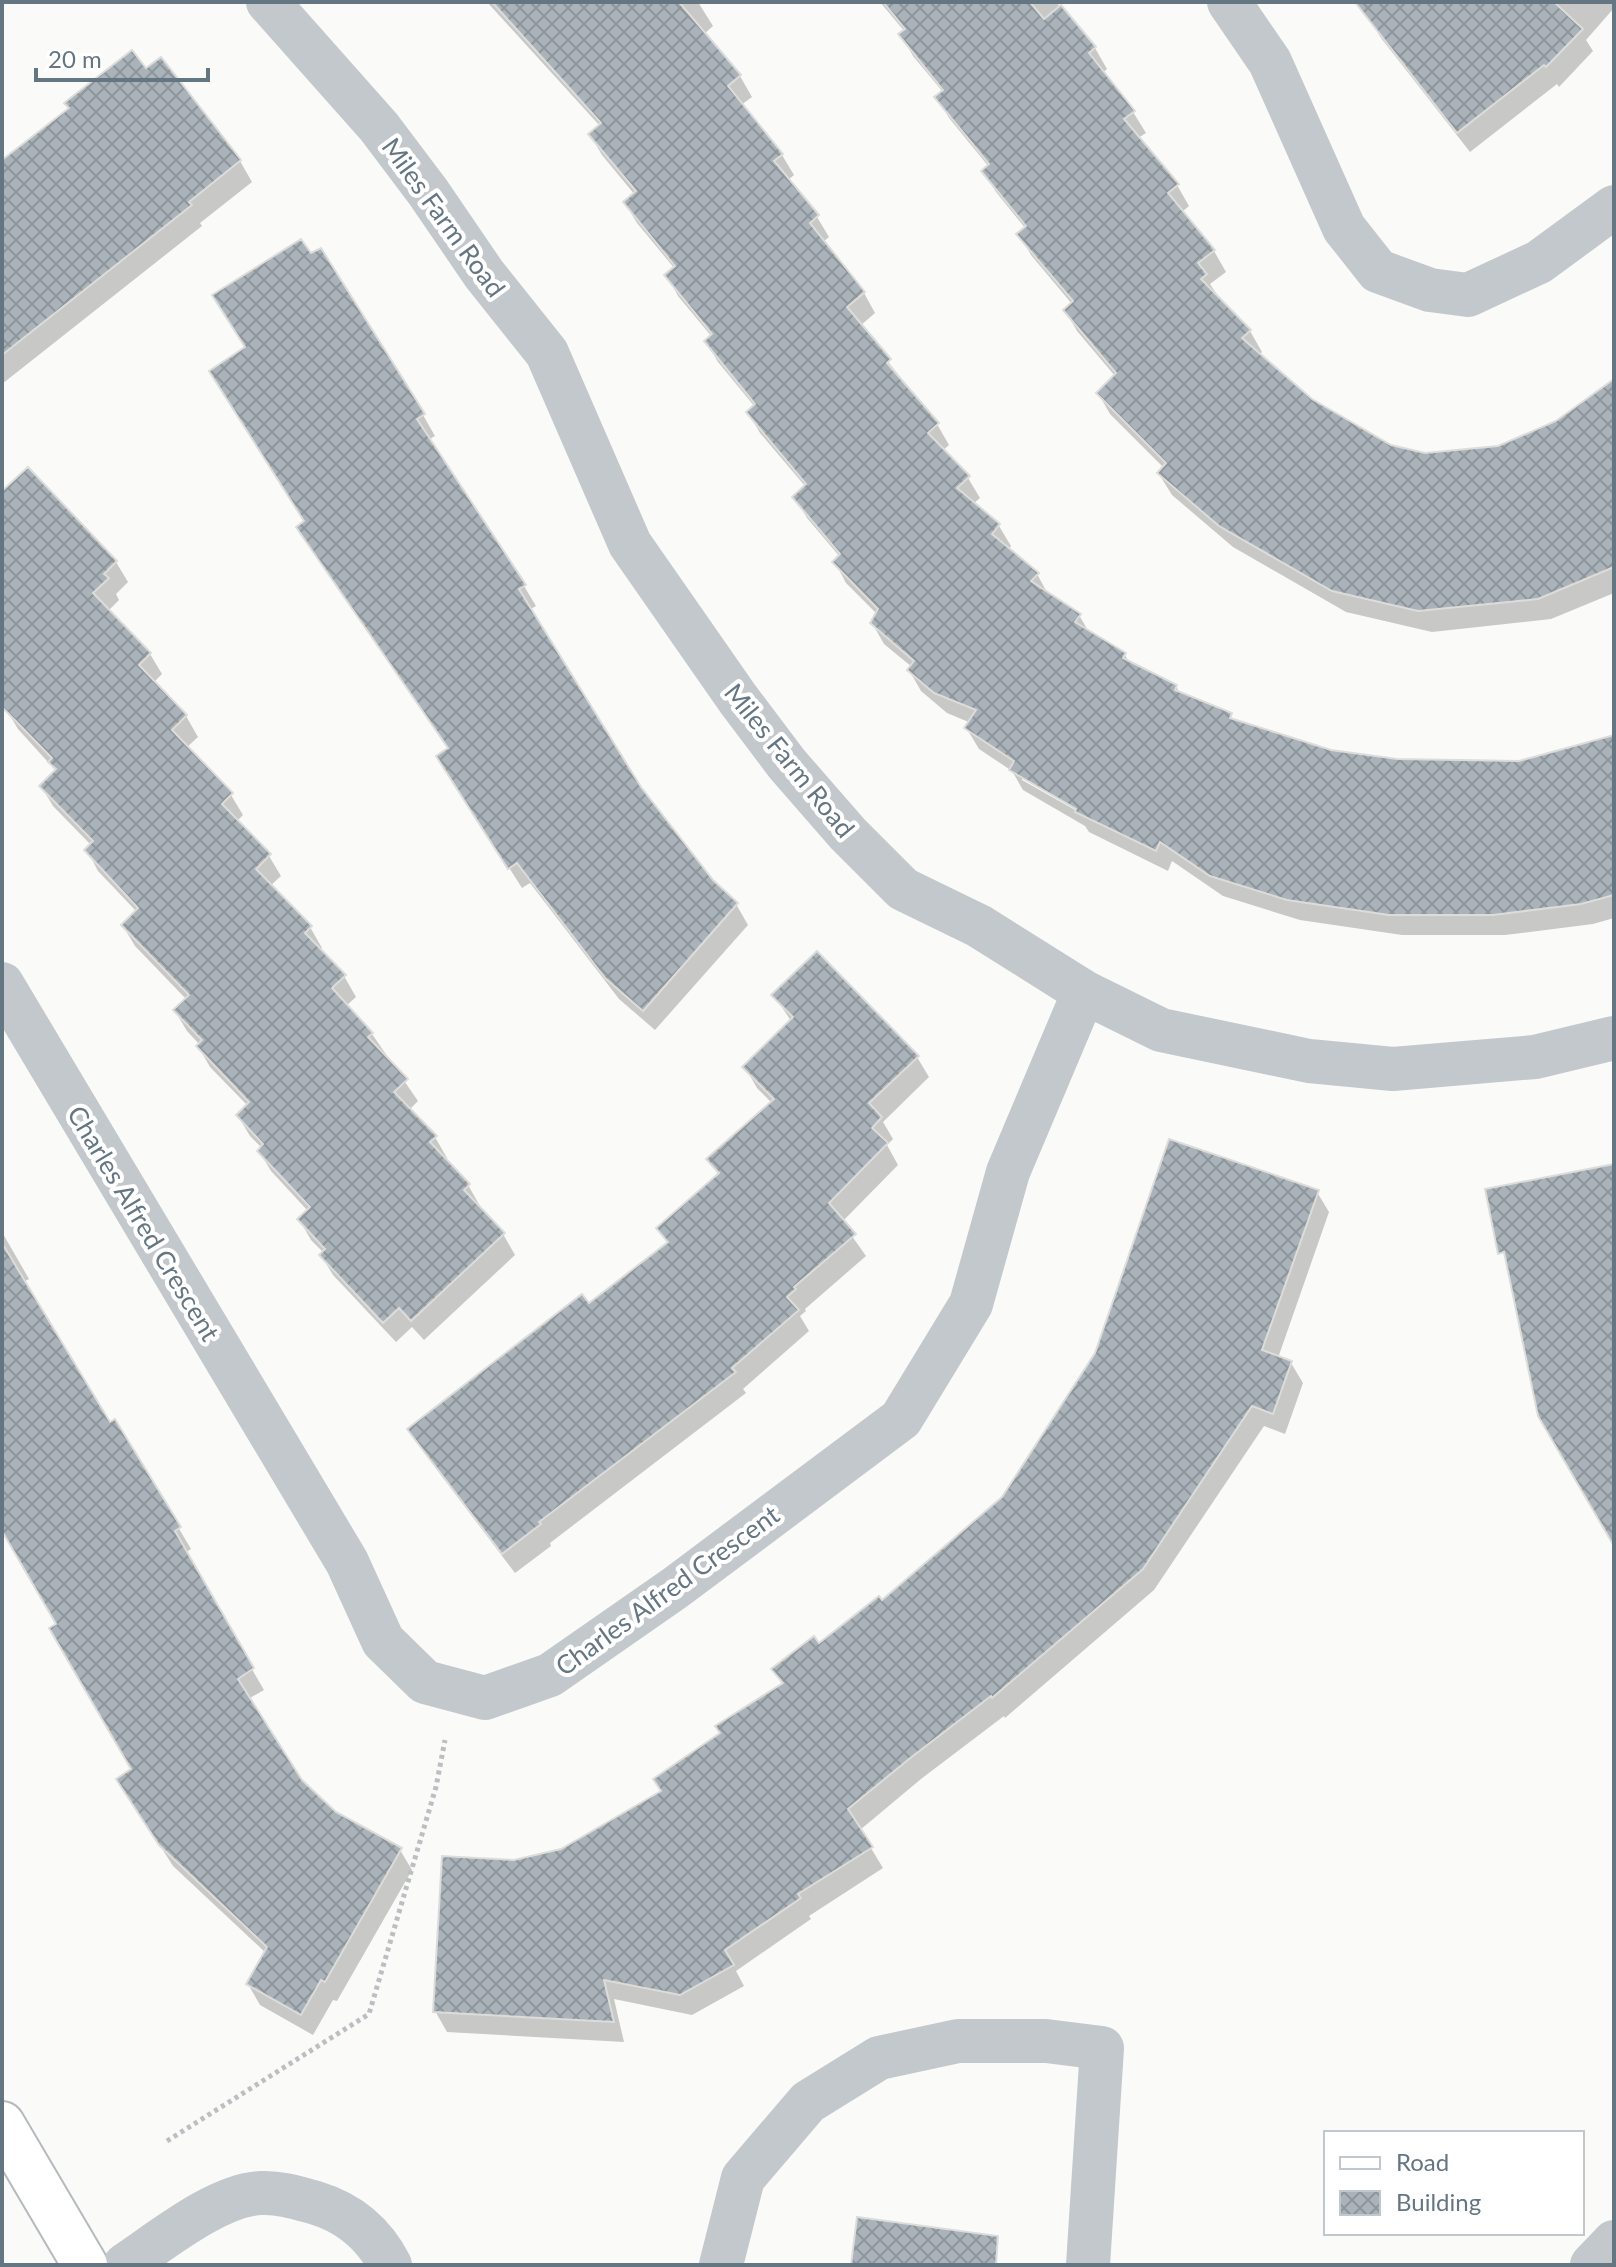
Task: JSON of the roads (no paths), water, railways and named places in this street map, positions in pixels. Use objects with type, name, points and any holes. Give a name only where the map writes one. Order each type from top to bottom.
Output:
[{"type":"main road","points":[[2,2124],[85,2265]]},
{"type":"street","name":"Miles Farm Road","points":[[268,2],[379,127],[484,274],[547,353],[630,544],[738,699],[787,764],[848,834],[903,889],[979,926],[1084,992],[1161,1030],[1309,1061],[1393,1069],[1535,1057],[1614,1038]]},
{"type":"street","points":[[1229,2],[1270,62],[1344,228],[1378,271],[1430,290],[1468,295],[1539,262],[1614,207]]},
{"type":"street","name":"Charles Alfred Crescent","points":[[2,984],[347,1562],[383,1641],[425,1682],[485,1698],[550,1675],[675,1588],[901,1419],[971,1304],[1008,1172],[1084,992]]},
{"type":"street","points":[[721,2265],[743,2178],[808,2102],[879,2058],[958,2041],[1046,2041],[1102,2048],[1088,2265]]},
{"type":"street","points":[[125,2265],[217,2205],[259,2193],[291,2195],[335,2209],[358,2223],[383,2251],[390,2265]]},
{"type":"street","points":[[1592,2265],[1614,2242]]}]
